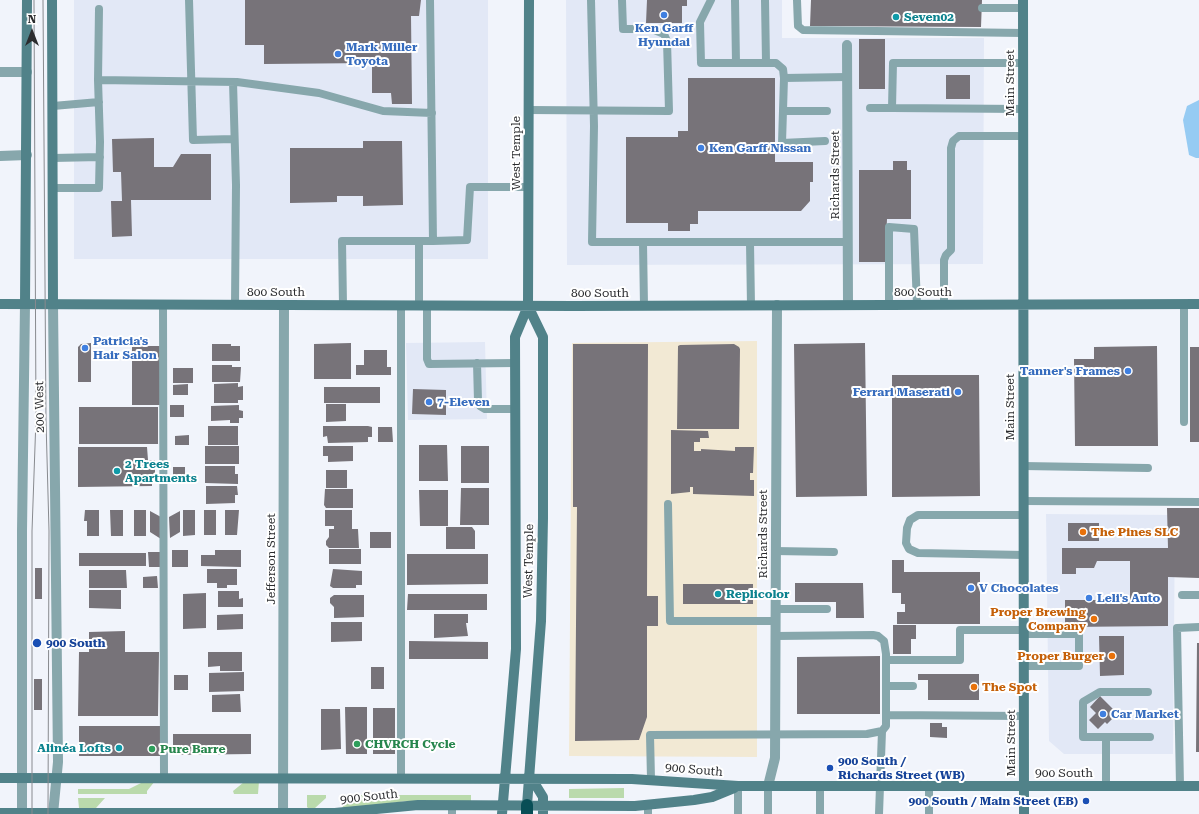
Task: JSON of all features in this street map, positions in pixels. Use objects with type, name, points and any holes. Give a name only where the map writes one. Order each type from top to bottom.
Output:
[{"type":"street","name":"200 West","points":[[22,814],[22,539],[27,155],[27,0]]},
{"type":"street","name":"200 West","points":[[52,0],[57,779],[53,814]]},
{"type":"street","name":"West Temple","points":[[503,810],[516,642],[515,337],[528,306],[529,0]]},
{"type":"street","name":"Main Street","points":[[1023,4],[1024,814]]},
{"type":"street","name":"Richards Street","points":[[847,45],[848,305]]},
{"type":"street","points":[[0,72],[27,72]]},
{"type":"street","points":[[0,156],[27,155]]},
{"type":"street","name":"800 South","points":[[0,304],[401,306],[1199,304]]},
{"type":"street","name":"Jefferson Street","points":[[283,813],[284,305]]},
{"type":"street","name":"Richards Street","points":[[768,786],[775,758],[775,551],[778,305]]},
{"type":"street","name":"West Temple","points":[[527,810],[541,614],[543,502],[543,337],[528,306]]},
{"type":"street","name":"900 South","points":[[0,778],[164,779],[283,777],[651,780],[738,786],[1199,786]]},
{"type":"street","points":[[529,779],[540,790],[543,797],[543,810]]},
{"type":"street","name":"900 South","points":[[0,813],[157,814],[408,810],[648,810],[678,802],[712,797],[738,786]]},
{"type":"lane","points":[[189,0],[193,140],[234,139]]},
{"type":"lane","points":[[430,0],[433,241]]},
{"type":"lane","points":[[591,0],[594,111],[592,242],[848,242]]},
{"type":"lane","points":[[529,110],[669,111],[667,41],[664,34],[652,29],[623,29],[622,0]]},
{"type":"lane","points":[[711,0],[700,22],[701,63],[776,63],[783,69],[784,78],[782,143],[825,142]]},
{"type":"lane","points":[[735,0],[736,63]]},
{"type":"lane","points":[[765,0],[766,62]]},
{"type":"lane","points":[[797,0],[798,26],[803,30],[1023,33]]},
{"type":"lane","points":[[982,8],[1023,4]]},
{"type":"lane","points":[[53,188],[99,188],[98,9]]},
{"type":"lane","points":[[892,108],[893,63],[1023,64]]},
{"type":"lane","points":[[784,78],[847,77]]},
{"type":"lane","points":[[98,80],[234,82],[319,93],[383,111],[432,113]]},
{"type":"lane","points":[[234,82],[235,305]]},
{"type":"lane","points":[[53,106],[99,102]]},
{"type":"lane","points":[[870,108],[1023,109]]},
{"type":"lane","points":[[783,111],[827,111]]},
{"type":"lane","points":[[944,305],[944,260],[946,254],[951,250],[951,148],[953,142],[959,136],[1023,136]]},
{"type":"lane","points":[[53,158],[100,157]]},
{"type":"lane","points":[[343,305],[342,240],[467,240],[470,187],[528,187]]},
{"type":"lane","points":[[889,305],[889,227],[914,229],[917,305]]},
{"type":"lane","points":[[420,240],[427,359],[430,364],[515,363]]},
{"type":"lane","points":[[643,243],[644,306]]},
{"type":"lane","points":[[750,243],[751,306]]},
{"type":"lane","points":[[1184,304],[1184,422]]},
{"type":"lane","points":[[163,305],[164,779]]},
{"type":"lane","points":[[401,306],[401,778]]},
{"type":"lane","points":[[477,363],[478,401],[480,406],[485,409],[516,409]]},
{"type":"lane","points":[[1023,466],[1148,468]]},
{"type":"lane","points":[[1024,501],[1199,502]]},
{"type":"lane","points":[[668,504],[670,621],[775,622]]},
{"type":"lane","points":[[1024,515],[918,515],[910,520],[907,528],[906,544],[910,549],[918,553],[1024,554]]},
{"type":"lane","points":[[775,551],[834,552]]},
{"type":"lane","points":[[1182,595],[1199,595]]},
{"type":"lane","points":[[775,609],[828,609]]},
{"type":"lane","points":[[1180,786],[1177,628],[1199,627]]},
{"type":"lane","points":[[886,660],[960,660],[960,630],[1079,634],[1079,666],[1023,666]]},
{"type":"lane","points":[[775,636],[878,636],[884,641],[886,660],[886,726],[882,731],[879,814]]},
{"type":"lane","points":[[886,686],[913,686]]},
{"type":"lane","points":[[1148,692],[1100,692],[1083,702],[1083,737],[1150,737]]},
{"type":"lane","points":[[886,715],[1024,716]]},
{"type":"lane","points":[[651,780],[650,735],[867,734],[882,731]]},
{"type":"lane","points":[[1106,737],[1106,786]]},
{"type":"lane","points":[[929,785],[929,814]]},
{"type":"lane","points":[[738,786],[738,814]]},
{"type":"lane","points":[[768,786],[768,814]]},
{"type":"lane","points":[[820,786],[820,814]]},
{"type":"shaded area","points":[[74,0],[488,0],[488,259],[74,259]]},
{"type":"shaded area","points":[[566,0],[782,0],[782,38],[984,38],[983,264],[567,265]]},
{"type":"shaded area","points":[[757,341],[757,757],[569,756],[572,343]]},
{"type":"shaded area","points":[[485,342],[487,419],[408,420],[406,343]]},
{"type":"shaded area","points":[[1046,514],[1175,515],[1173,754],[1064,754],[1049,741]]},
{"type":"green space","points":[[145,781],[155,781],[147,791],[147,794],[78,794],[78,789],[129,789]]},
{"type":"green space","points":[[259,781],[258,794],[234,794],[233,791],[244,782]]},
{"type":"green space","points":[[624,788],[624,798],[569,798],[569,789]]},
{"type":"green space","points":[[307,795],[326,795],[326,798],[315,808],[308,808]]},
{"type":"green space","points":[[350,795],[471,795],[471,801],[407,801],[345,809],[342,808]]},
{"type":"green space","points":[[78,798],[105,798],[96,808],[79,808]]},
{"type":"water","points":[[1199,100],[1199,158],[1196,158],[1189,155],[1183,120],[1187,106]]},
{"type":"building","name":"Mark Miller Toyota","points":[[245,0],[421,0],[419,16],[411,16],[412,104],[392,104],[391,93],[372,93],[372,63],[264,64],[264,45],[245,45]]},
{"type":"building","name":"Ken Garff Hyundai","points":[[647,0],[687,0],[687,6],[682,6],[682,23],[646,23]]},
{"type":"building","name":"Seven02","points":[[811,0],[982,0],[981,27],[810,26]]},
{"type":"building","points":[[859,39],[885,39],[885,89],[859,89]]},
{"type":"building","points":[[946,75],[970,75],[970,99],[946,99]]},
{"type":"building","name":"Ken Garff Nissan","points":[[688,78],[775,78],[775,162],[813,162],[813,182],[810,182],[810,201],[801,211],[698,211],[698,224],[690,224],[690,231],[668,231],[668,223],[626,223],[626,137],[678,137],[678,131],[688,131]]},
{"type":"building","points":[[154,138],[154,167],[173,167],[181,154],[211,154],[211,200],[131,200],[132,236],[112,237],[111,201],[122,201],[121,172],[113,172],[112,139]]},
{"type":"building","points":[[363,141],[402,141],[403,205],[363,206],[363,196],[337,196],[337,202],[290,203],[290,148],[363,148]]},
{"type":"building","points":[[893,161],[907,161],[907,170],[911,170],[911,219],[887,219],[885,262],[859,262],[859,170],[893,170]]},
{"type":"building","points":[[91,343],[91,382],[78,382],[78,347],[81,344]]},
{"type":"building","points":[[351,343],[351,379],[314,379],[314,344]]},
{"type":"building","points":[[865,343],[867,496],[796,497],[794,344]]},
{"type":"building","points":[[212,344],[231,344],[231,346],[240,346],[240,361],[212,361]]},
{"type":"building","points":[[573,344],[648,344],[647,596],[658,596],[658,626],[647,626],[647,717],[639,740],[575,741],[577,507],[573,507]]},
{"type":"building","points":[[734,344],[740,349],[739,429],[677,429],[678,346]]},
{"type":"building","points":[[132,346],[160,346],[160,405],[132,405]]},
{"type":"building","points":[[1157,346],[1158,446],[1075,446],[1074,359],[1094,359],[1094,347]]},
{"type":"building","points":[[1190,347],[1199,347],[1199,442],[1190,442]]},
{"type":"building","points":[[364,350],[387,350],[387,367],[391,367],[391,375],[356,375],[356,365],[364,365]]},
{"type":"building","points":[[212,365],[232,365],[232,367],[241,367],[240,382],[212,382]]},
{"type":"building","points":[[173,368],[193,368],[193,383],[173,383]]},
{"type":"building","points":[[892,375],[979,375],[980,496],[892,497]]},
{"type":"building","points":[[238,383],[238,387],[243,386],[243,400],[238,400],[238,403],[214,403],[214,384]]},
{"type":"building","points":[[188,384],[188,395],[173,395],[173,385]]},
{"type":"building","points":[[324,387],[380,387],[380,403],[324,403]]},
{"type":"building","name":"7-Eleven","points":[[413,389],[446,390],[446,415],[412,414]]},
{"type":"building","points":[[326,404],[346,404],[346,421],[326,422]]},
{"type":"building","points":[[170,405],[184,405],[184,417],[170,417]]},
{"type":"building","points":[[239,405],[239,410],[243,411],[243,418],[239,418],[239,423],[230,423],[230,420],[211,421],[211,406]]},
{"type":"building","points":[[79,407],[158,407],[158,444],[79,444]]},
{"type":"building","points":[[208,426],[238,426],[238,445],[208,445]]},
{"type":"building","points":[[323,426],[368,426],[372,427],[372,437],[368,437],[368,442],[328,443],[327,436],[323,437]]},
{"type":"building","points":[[378,427],[392,427],[393,442],[378,442]]},
{"type":"building","points":[[671,430],[708,431],[709,438],[700,438],[700,442],[694,442],[694,451],[701,451],[701,449],[735,451],[735,447],[754,447],[753,473],[750,473],[750,480],[754,480],[754,496],[693,494],[693,487],[690,487],[690,492],[671,494]]},
{"type":"building","points":[[189,435],[189,445],[175,445],[175,436]]},
{"type":"building","points":[[419,445],[447,445],[448,481],[419,481]]},
{"type":"building","points":[[205,446],[239,446],[239,464],[205,464]]},
{"type":"building","points":[[323,446],[353,446],[353,461],[328,462],[328,456],[323,456]]},
{"type":"building","points":[[461,446],[489,446],[489,483],[461,483]]},
{"type":"building","name":"2 Trees Apartments","points":[[78,447],[147,447],[148,460],[155,460],[155,482],[152,482],[152,486],[78,487]]},
{"type":"building","points":[[205,466],[235,466],[235,474],[238,474],[238,484],[205,483]]},
{"type":"building","points":[[173,467],[185,467],[185,478],[173,477]]},
{"type":"building","points":[[326,470],[347,470],[347,488],[326,488]]},
{"type":"building","points":[[206,486],[237,486],[238,495],[235,495],[235,503],[206,504]]},
{"type":"building","points":[[461,488],[489,488],[489,525],[460,525]]},
{"type":"building","points":[[325,489],[353,489],[353,508],[326,508],[324,505]]},
{"type":"building","points":[[419,490],[448,490],[448,526],[420,526]]},
{"type":"building","points":[[1167,508],[1199,508],[1199,578],[1168,577],[1168,626],[1065,627],[1065,600],[1130,600],[1130,561],[1097,561],[1094,568],[1076,568],[1076,574],[1062,574],[1062,548],[1168,548]]},
{"type":"building","points":[[85,510],[99,510],[99,536],[87,536],[87,521],[84,521]]},
{"type":"building","points":[[110,510],[123,510],[123,536],[111,536]]},
{"type":"building","points":[[134,510],[146,510],[146,536],[134,536]]},
{"type":"building","points":[[183,510],[195,510],[195,535],[183,536]]},
{"type":"building","points":[[204,510],[216,510],[216,535],[204,535]]},
{"type":"building","points":[[225,510],[239,510],[237,535],[225,535]]},
{"type":"building","points":[[325,510],[352,510],[352,529],[358,529],[359,548],[329,548],[326,545],[326,541],[329,537],[329,529],[334,529],[334,526],[325,526]]},
{"type":"building","points":[[150,511],[161,517],[161,539],[150,532]]},
{"type":"building","points":[[180,511],[180,532],[170,538],[169,517]]},
{"type":"building","name":"The Pines SLC","points":[[1068,523],[1099,523],[1099,541],[1068,541]]},
{"type":"building","points":[[446,527],[472,527],[475,531],[475,549],[446,549]]},
{"type":"building","points":[[370,532],[391,532],[391,548],[370,548]]},
{"type":"building","points":[[329,549],[361,549],[361,564],[329,564]]},
{"type":"building","points":[[172,550],[188,550],[188,567],[172,567]]},
{"type":"building","points":[[215,550],[241,550],[241,567],[201,566],[201,555],[215,555]]},
{"type":"building","points":[[148,552],[160,552],[160,567],[149,567]]},
{"type":"building","points":[[79,553],[146,553],[146,566],[79,566]]},
{"type":"building","points":[[407,554],[488,554],[488,584],[407,585]]},
{"type":"building","points":[[892,560],[904,560],[904,572],[980,572],[980,624],[897,624],[897,612],[905,612],[905,604],[901,604],[901,593],[892,593]]},
{"type":"building","points":[[35,568],[42,568],[42,599],[35,599]]},
{"type":"building","points":[[207,569],[237,569],[237,585],[227,585],[227,588],[217,588],[217,583],[207,583]]},
{"type":"building","points":[[333,569],[362,571],[362,585],[356,585],[356,588],[333,588],[330,586]]},
{"type":"building","points":[[89,570],[126,570],[127,588],[89,588]]},
{"type":"building","points":[[157,576],[158,588],[143,588],[143,577]]},
{"type":"building","points":[[795,583],[863,583],[864,618],[836,618],[836,602],[795,602]]},
{"type":"building","name":"Replicolor","points":[[683,584],[753,584],[753,604],[683,604]]},
{"type":"building","points":[[89,590],[121,590],[121,609],[89,608]]},
{"type":"building","points":[[218,591],[239,591],[239,599],[243,598],[243,607],[218,607]]},
{"type":"building","points":[[206,593],[206,628],[183,629],[183,594]]},
{"type":"building","points":[[408,594],[487,594],[487,610],[407,610]]},
{"type":"building","points":[[334,595],[364,595],[364,617],[334,618],[334,607],[330,603],[330,598]]},
{"type":"building","points":[[243,614],[243,629],[217,630],[217,615]]},
{"type":"building","points":[[434,614],[468,614],[468,623],[466,623],[468,636],[434,638]]},
{"type":"building","points":[[331,622],[362,622],[362,641],[331,642]]},
{"type":"building","points":[[893,625],[916,625],[916,639],[911,639],[911,654],[893,654]]},
{"type":"building","points":[[125,631],[125,652],[159,652],[158,716],[78,716],[79,652],[89,652],[89,632]]},
{"type":"building","name":"Proper Burger","points":[[1099,636],[1124,636],[1124,675],[1100,676]]},
{"type":"building","points":[[409,641],[488,642],[488,659],[409,659]]},
{"type":"building","points":[[1197,643],[1199,643],[1199,752],[1196,752]]},
{"type":"building","points":[[208,652],[242,652],[242,671],[220,671],[220,666],[208,667]]},
{"type":"building","points":[[880,656],[880,714],[797,714],[797,657]]},
{"type":"building","points":[[371,667],[384,667],[384,689],[371,689]]},
{"type":"building","points":[[244,672],[244,691],[209,692],[209,673]]},
{"type":"building","points":[[918,674],[979,674],[979,700],[928,700],[928,680],[918,680]]},
{"type":"building","points":[[174,675],[188,675],[188,690],[174,690]]},
{"type":"building","points":[[34,679],[42,679],[42,710],[34,710]]},
{"type":"building","points":[[240,694],[241,712],[212,712],[212,695]]},
{"type":"building","name":"Car Market","points":[[1100,696],[1115,711],[1111,715],[1113,718],[1107,724],[1105,722],[1098,729],[1089,720],[1096,713],[1090,707]]},
{"type":"building","points":[[345,707],[367,707],[367,754],[346,754]]},
{"type":"building","points":[[373,708],[395,708],[395,754],[373,754]]},
{"type":"building","points":[[321,709],[340,709],[341,749],[321,750]]},
{"type":"building","points":[[930,723],[942,723],[942,727],[947,727],[947,738],[930,737]]},
{"type":"building","name":"Alinéa Lofts","points":[[79,726],[160,726],[160,756],[79,756]]},
{"type":"building","points":[[173,734],[251,734],[251,754],[173,755]]},
{"type":"tram line","points":[[32,814],[32,531],[36,418],[34,0]]},
{"type":"tram line","points":[[43,0],[46,421],[49,531],[48,814]]},
{"type":"place","name":"Ken Garff Hyundai","points":[[664,15]]},
{"type":"place","name":"Seven02","points":[[896,17]]},
{"type":"place","name":"Mark Miller Toyota","points":[[338,54]]},
{"type":"place","name":"Ken Garff Nissan","points":[[701,148]]},
{"type":"place","name":"Patricia's Hair Salon","points":[[85,348]]},
{"type":"place","name":"Tanner's Frames","points":[[1128,371]]},
{"type":"place","name":"Ferrari Maserati","points":[[958,392]]},
{"type":"place","name":"7-Eleven","points":[[429,402]]},
{"type":"place","name":"2 Trees Apartments","points":[[117,471]]},
{"type":"place","name":"The Pines SLC","points":[[1083,532]]},
{"type":"place","name":"V Chocolates","points":[[971,588]]},
{"type":"place","name":"Replicolor","points":[[718,594]]},
{"type":"place","name":"Leli's Auto","points":[[1089,598]]},
{"type":"place","name":"Proper Brewing Company","points":[[1094,619]]},
{"type":"place","name":"900 South","points":[[37,643]]},
{"type":"place","name":"Proper Burger","points":[[1112,656]]},
{"type":"place","name":"The Spot","points":[[974,687]]},
{"type":"place","name":"Car Market","points":[[1103,714]]},
{"type":"place","name":"CHVRCH Cycle","points":[[357,744]]},
{"type":"place","name":"Alinéa Lofts","points":[[119,748]]},
{"type":"place","name":"Pure Barre","points":[[152,749]]},
{"type":"place","name":"900 South / Richards Street (WB)","points":[[830,768]]},
{"type":"place","name":"900 South / Main Street (EB)","points":[[1086,801]]}]
